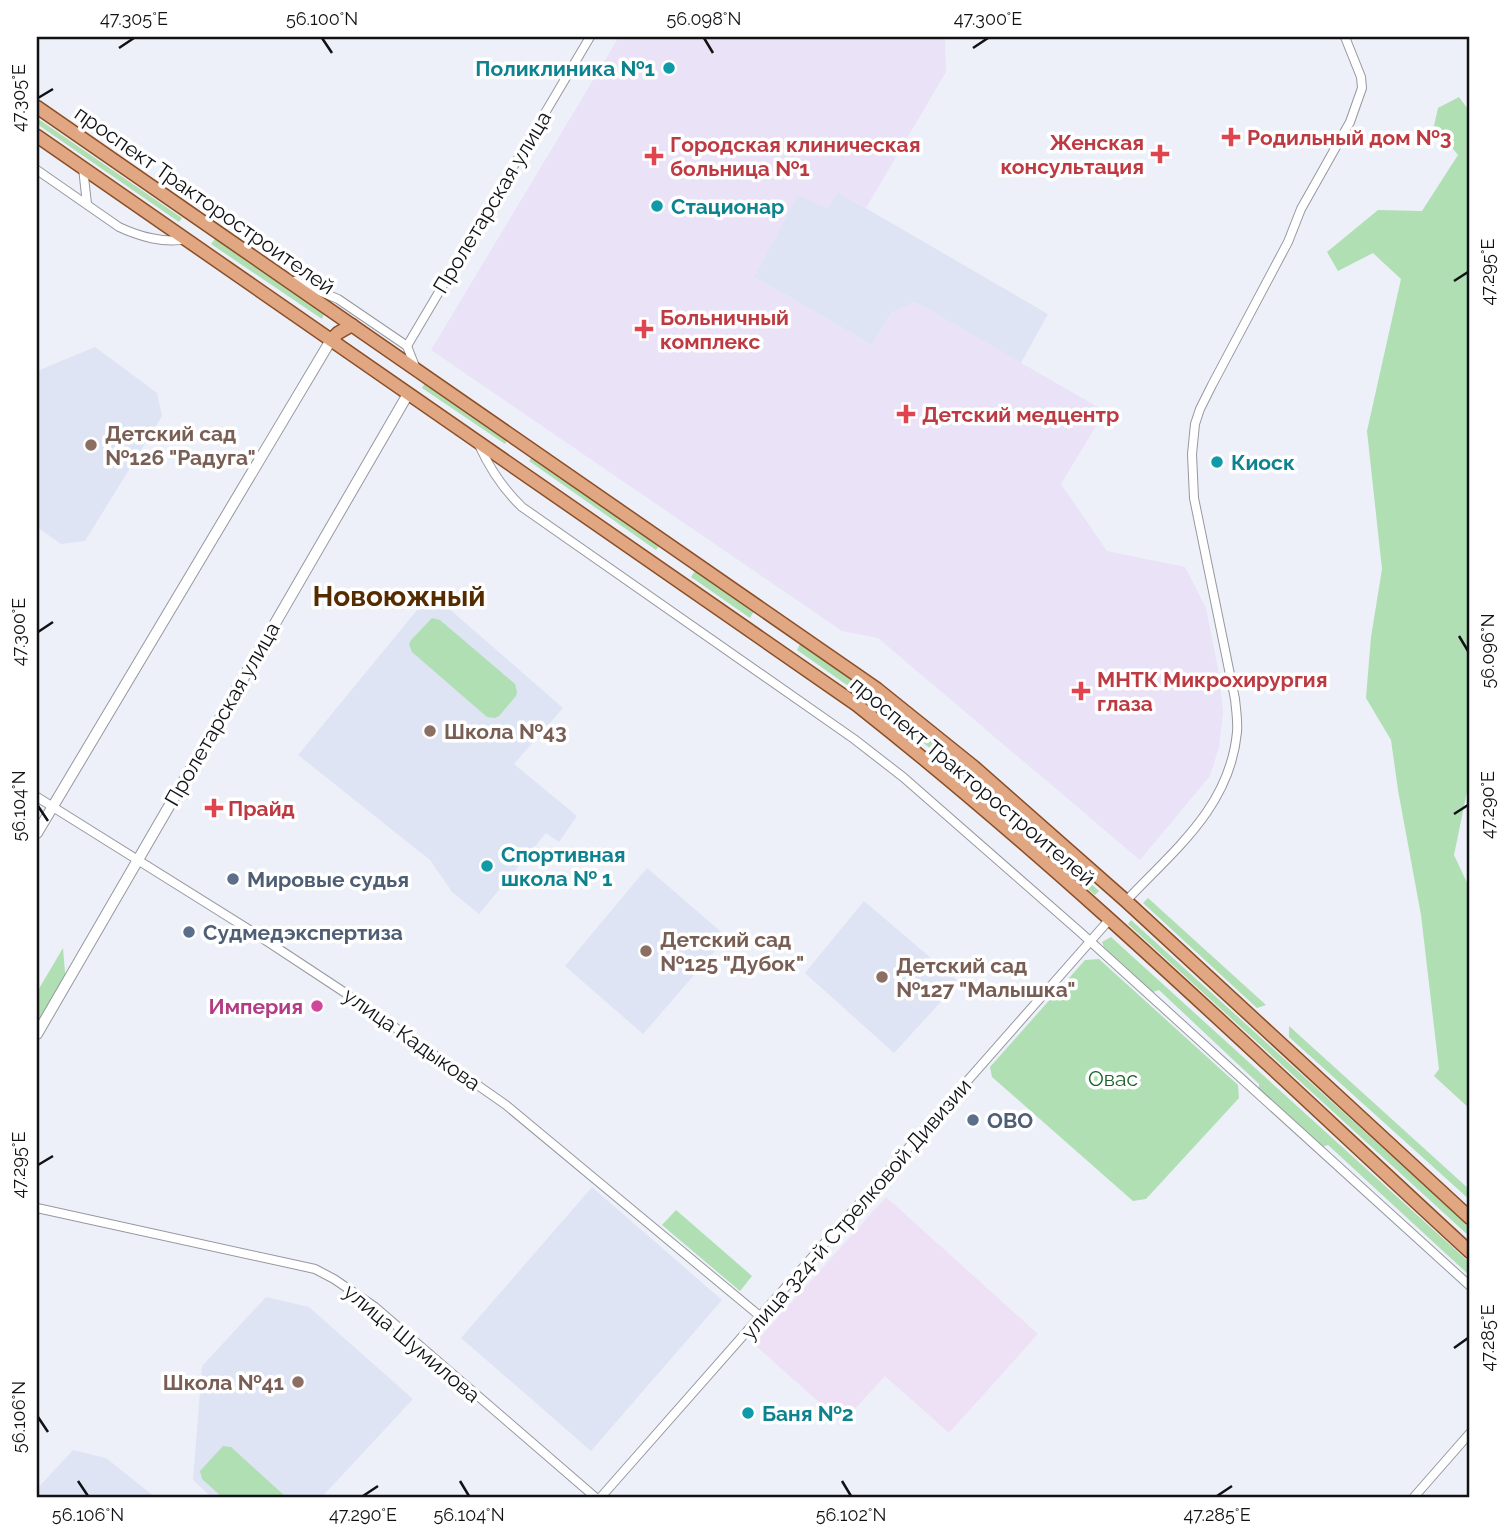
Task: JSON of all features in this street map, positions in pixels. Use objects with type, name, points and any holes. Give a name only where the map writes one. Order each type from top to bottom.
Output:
[{"type":"main road","name":"проспект Тракторостроителей","points":[[37,107],[877,689],[930,730],[1126,901],[1470,1218]]},
{"type":"main road","name":"проспект Тракторостроителей","points":[[37,136],[857,705],[909,746],[1109,920],[1470,1252]]},
{"type":"main road","points":[[331,340],[338,332],[352,325]]},
{"type":"main road","points":[[408,394],[416,369]]},
{"type":"main road","points":[[508,462],[521,442]]},
{"type":"main road","points":[[666,572],[680,552]]},
{"type":"main road","points":[[778,650],[792,630]]},
{"type":"main road","points":[[1109,920],[1126,901]]},
{"type":"street","name":"Пролетарская улица","points":[[407,346],[590,37]]},
{"type":"street","points":[[1126,901],[1202,821],[1216,801],[1233,755],[1237,731],[1236,699],[1194,498],[1192,454],[1195,424],[1212,385],[1289,242],[1301,209],[1348,128],[1355,110],[1362,88],[1361,77],[1345,37]]},
{"type":"street","points":[[83,168],[87,204]]},
{"type":"street","name":"проспект Тракторостроителей","points":[[37,170],[118,227],[173,242],[186,239]]},
{"type":"street","points":[[276,272],[338,299],[407,346],[416,369]]},
{"type":"street","points":[[37,833],[331,340]]},
{"type":"street","name":"Пролетарская улица","points":[[37,1034],[408,394]]},
{"type":"street","points":[[478,442],[493,475],[522,507],[854,739],[902,777],[1090,941],[1470,1286]]},
{"type":"street","name":"улица Кадыкова","points":[[37,797],[327,980],[495,1097],[761,1317]]},
{"type":"street","name":"улица 324-й Стрелковой Дивизии","points":[[601,1497],[1109,920]]},
{"type":"street","name":"улица Шумилова","points":[[37,1208],[315,1269],[376,1307],[595,1497]]},
{"type":"street","points":[[1413,1497],[1470,1433]]},
{"type":"shaded area","name":"Больничный комплекс","points":[[619,37],[945,37],[946,72],[866,208],[838,192],[828,209],[798,195],[754,277],[872,345],[891,313],[915,302],[1105,411],[1061,484],[1107,551],[1185,567],[1206,608],[1223,712],[1219,747],[1210,776],[1140,860],[878,638],[842,631],[431,350]]},
{"type":"shaded area","points":[[838,192],[1048,314],[1021,363],[915,302],[891,313],[872,345],[754,277],[798,194]]},
{"type":"shaded area","name":"Детский сад №126 \"Радуга\"","points":[[95,347],[157,393],[162,416],[85,541],[61,544],[37,527],[37,371]]},
{"type":"shaded area","name":"Школа №43","points":[[431,593],[563,708],[514,764],[577,816],[559,842],[546,833],[479,914],[452,892],[430,860],[298,755]]},
{"type":"shaded area","name":"Детский сад №125 \"Дубок\"","points":[[647,868],[727,937],[643,1034],[565,966]]},
{"type":"shaded area","name":"Детский сад №127 \"Малышка\"","points":[[864,901],[959,982],[894,1053],[805,973]]},
{"type":"shaded area","points":[[592,1187],[722,1300],[591,1451],[461,1338]]},
{"type":"shaded area","points":[[886,1197],[1038,1334],[949,1433],[885,1376],[842,1423],[754,1344]]},
{"type":"shaded area","name":"Школа №41","points":[[266,1297],[309,1307],[413,1399],[322,1497],[211,1497],[193,1480],[202,1366]]},
{"type":"shaded area","points":[[73,1450],[106,1458],[155,1497],[37,1497],[37,1489]]},
{"type":"green space","points":[[1459,97],[1470,112],[1470,777],[1454,855],[1470,889],[1470,1109],[1434,1076],[1439,1069],[1421,915],[1391,740],[1366,698],[1371,637],[1382,569],[1367,431],[1401,279],[1373,253],[1338,271],[1327,252],[1378,210],[1422,211],[1458,155],[1434,126],[1438,108]]},
{"type":"green space","points":[[37,118],[182,218],[179,222],[37,124]]},
{"type":"green space","points":[[215,239],[324,314],[322,319],[211,244]]},
{"type":"green space","points":[[425,383],[508,439],[505,444],[422,388]]},
{"type":"green space","points":[[532,457],[660,544],[656,550],[529,461]]},
{"type":"green space","points":[[695,571],[754,611],[750,618],[691,577]]},
{"type":"green space","points":[[432,618],[440,620],[515,684],[516,696],[499,716],[487,717],[412,652],[409,644],[411,640]]},
{"type":"green space","points":[[800,644],[936,744],[1099,891],[1095,895],[931,749],[881,709],[797,650]]},
{"type":"green space","points":[[1148,898],[1266,1005],[1257,1008],[1143,903]]},
{"type":"green space","points":[[1131,920],[1470,1227],[1470,1237],[1128,924]]},
{"type":"green space","points":[[1111,937],[1470,1263],[1470,1282],[1468,1274],[1328,1145],[1322,1147],[1159,990],[1153,992],[1104,947],[1102,942]]},
{"type":"green space","points":[[63,948],[66,985],[37,1034],[37,992]]},
{"type":"green space","name":"Овас","points":[[1099,959],[1238,1085],[1239,1098],[1146,1199],[1133,1201],[992,1077],[990,1067],[1085,960]]},
{"type":"green space","points":[[1289,1026],[1470,1190],[1470,1200],[1289,1037]]},
{"type":"green space","points":[[676,1210],[752,1276],[740,1291],[662,1225]]},
{"type":"green space","points":[[223,1446],[231,1447],[286,1497],[222,1497],[202,1479],[200,1471]]},
{"type":"place","name":"Поликлиника №1","points":[[669,68]]},
{"type":"place","name":"Родильный дом №3","points":[[1231,137]]},
{"type":"place","name":"Женская консультация","points":[[1160,154]]},
{"type":"place","name":"Городская клиническая больница №1","points":[[654,156]]},
{"type":"place","name":"Стационар","points":[[657,206]]},
{"type":"place","name":"Больничный комплекс","points":[[644,329]]},
{"type":"place","name":"Детский медцентр","points":[[906,414]]},
{"type":"place","name":"Детский сад №126 \"Радуга\"","points":[[91,445]]},
{"type":"place","name":"Киоск","points":[[1217,462]]},
{"type":"place","name":"МНТК Микрохирургия глаза","points":[[1081,691]]},
{"type":"place","name":"Школа №43","points":[[430,731]]},
{"type":"place","name":"Прайд","points":[[214,808]]},
{"type":"place","name":"Спортивная школа № 1","points":[[487,866]]},
{"type":"place","name":"Мировые судья","points":[[233,879]]},
{"type":"place","name":"Судмедэкспертиза","points":[[189,932]]},
{"type":"place","name":"Детский сад №125 \"Дубок\"","points":[[646,951]]},
{"type":"place","name":"Детский сад №127 \"Малышка\"","points":[[882,977]]},
{"type":"place","name":"Империя","points":[[317,1006]]},
{"type":"place","name":"ОВО","points":[[973,1120]]},
{"type":"place","name":"Школа №41","points":[[298,1382]]},
{"type":"place","name":"Баня №2","points":[[748,1413]]},
{"type":"district","name":"Новоюжный","points":[[399,596]]}]
